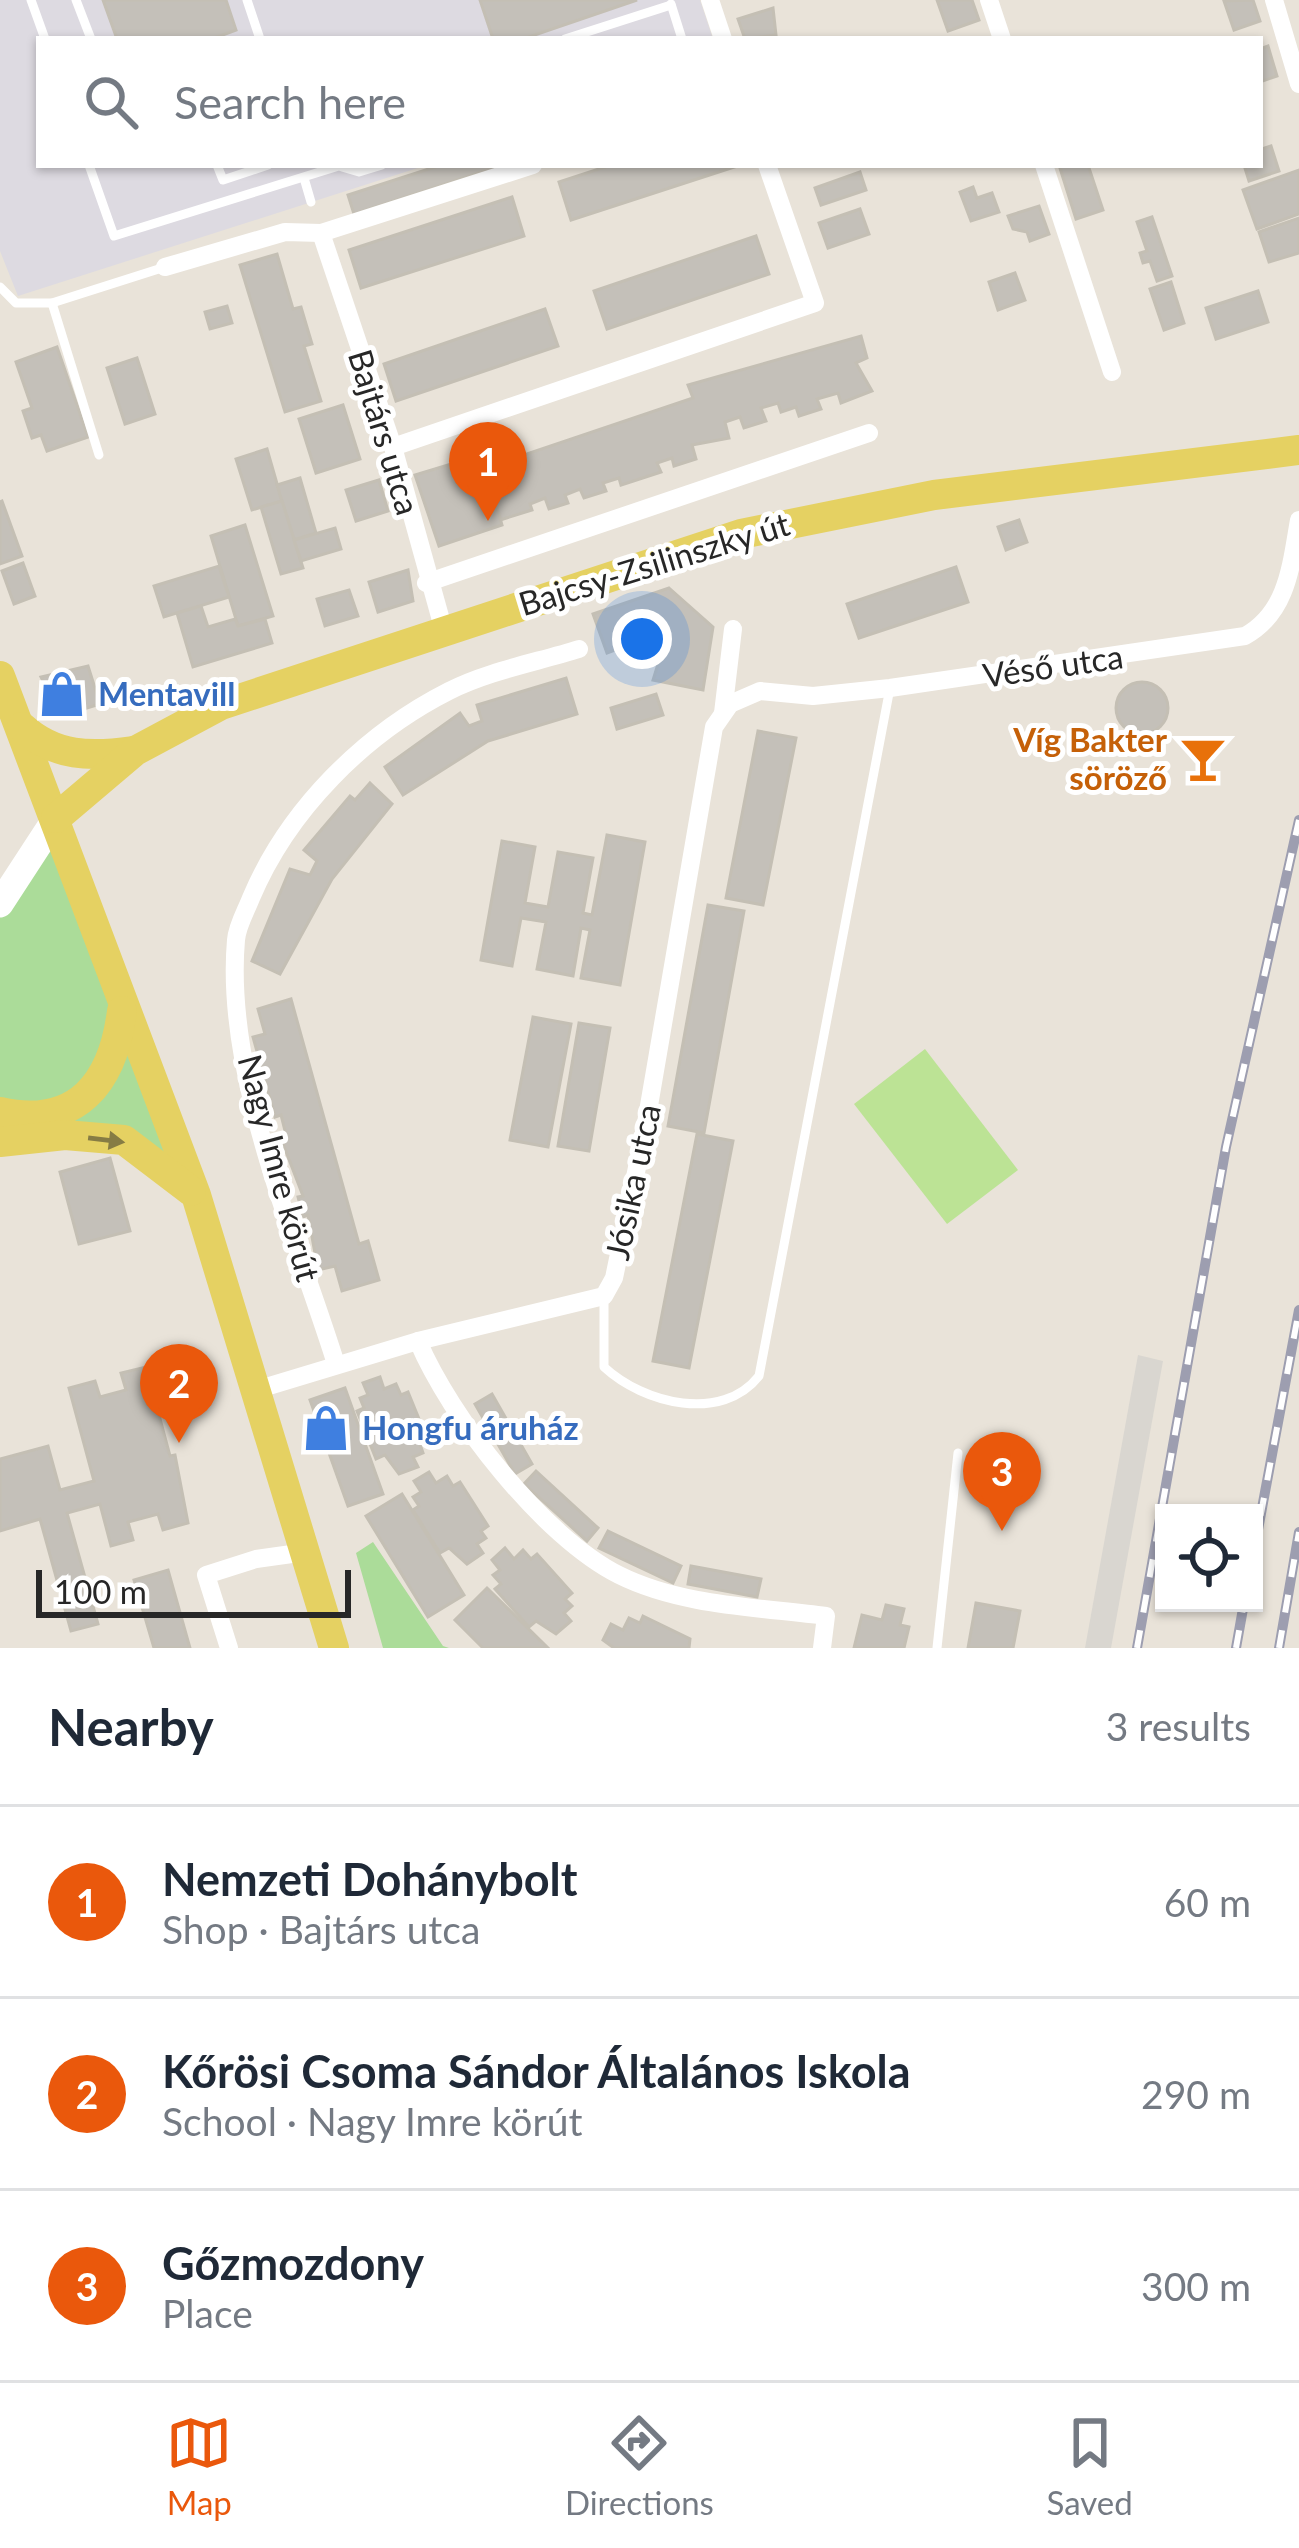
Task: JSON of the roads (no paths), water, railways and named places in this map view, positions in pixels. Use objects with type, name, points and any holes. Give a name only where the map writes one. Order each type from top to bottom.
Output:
[{"type":"main road","name":"Bajcsy-Zsilinszky út","points":[[56,818],[135,751],[221,704],[641,565],[830,512],[1299,450]]},
{"type":"main road","points":[[0,676],[196,1195],[334,1648]]},
{"type":"main road","points":[[22,727],[37,741],[67,753],[95,757],[135,751]]},
{"type":"main road","points":[[0,1112],[30,1119],[71,1108],[106,1070],[117,1049],[123,1005]]},
{"type":"main road","points":[[0,1142],[65,1136],[124,1140],[196,1195]]},
{"type":"street","points":[[710,0],[722,36]]},
{"type":"street","points":[[989,0],[1001,36]]},
{"type":"street","points":[[1274,0],[1299,84]]},
{"type":"street","points":[[165,267],[285,232],[321,233],[524,168]]},
{"type":"street","points":[[393,447],[815,303],[768,168]]},
{"type":"street","points":[[1045,168],[1112,372]]},
{"type":"street","name":"Bajtárs utca","points":[[321,233],[393,447],[426,583],[444,631]]},
{"type":"street","points":[[426,583],[869,433]]},
{"type":"street","name":"Véső utca","points":[[726,709],[760,691],[813,696],[890,688],[1245,636],[1272,614],[1281,597],[1299,520]]},
{"type":"street","name":"Jósika utca","points":[[256,1390],[418,1341],[604,1296],[614,1278],[645,1129],[714,727],[726,709],[733,628]]},
{"type":"street","name":"Nagy Imre körút","points":[[336,1364],[253,1101],[237,998],[236,935],[266,864],[308,802],[373,741],[451,690],[579,649]]},
{"type":"street","points":[[0,904],[56,818]]},
{"type":"street","points":[[418,1341],[474,1437],[539,1514],[617,1574],[687,1598],[826,1616],[822,1648]]},
{"type":"street","points":[[229,1648],[206,1575],[256,1558],[306,1552]]},
{"type":"lane","points":[[31,0],[43,36]]},
{"type":"lane","points":[[76,0],[90,36]]},
{"type":"lane","points":[[247,0],[259,36]]},
{"type":"lane","points":[[574,36],[670,2],[681,36]]},
{"type":"lane","points":[[90,168],[114,236],[336,168]]},
{"type":"lane","points":[[218,168],[223,180],[259,168]]},
{"type":"lane","points":[[304,178],[311,202]]},
{"type":"lane","points":[[0,287],[16,303],[52,303],[165,267]]},
{"type":"lane","points":[[52,303],[99,454]]},
{"type":"lane","points":[[604,1296],[604,1367],[623,1384],[656,1398],[724,1404],[744,1394],[758,1376],[890,688]]},
{"type":"lane","points":[[938,1648],[958,1454]]},
{"type":"railway","points":[[1137,1648],[1226,1147],[1299,820]]},
{"type":"railway","points":[[1263,1504],[1299,1310]]},
{"type":"railway","points":[[1279,1648],[1299,1532]]},
{"type":"railway","points":[[1236,1648],[1242,1612]]},
{"type":"place","name":"Nemzeti Dohánybolt","points":[[488,521]]},
{"type":"place","name":"Mentavill","points":[[62,694]]},
{"type":"place","name":"Víg Bakter söröző","points":[[1203,759]]},
{"type":"place","name":"Hongfu áruház","points":[[326,1428]]},
{"type":"place","name":"Kőrösi Csoma Sándor Általános Iskola","points":[[179,1443]]},
{"type":"place","name":"Gőzmozdony","points":[[1002,1531]]}]
